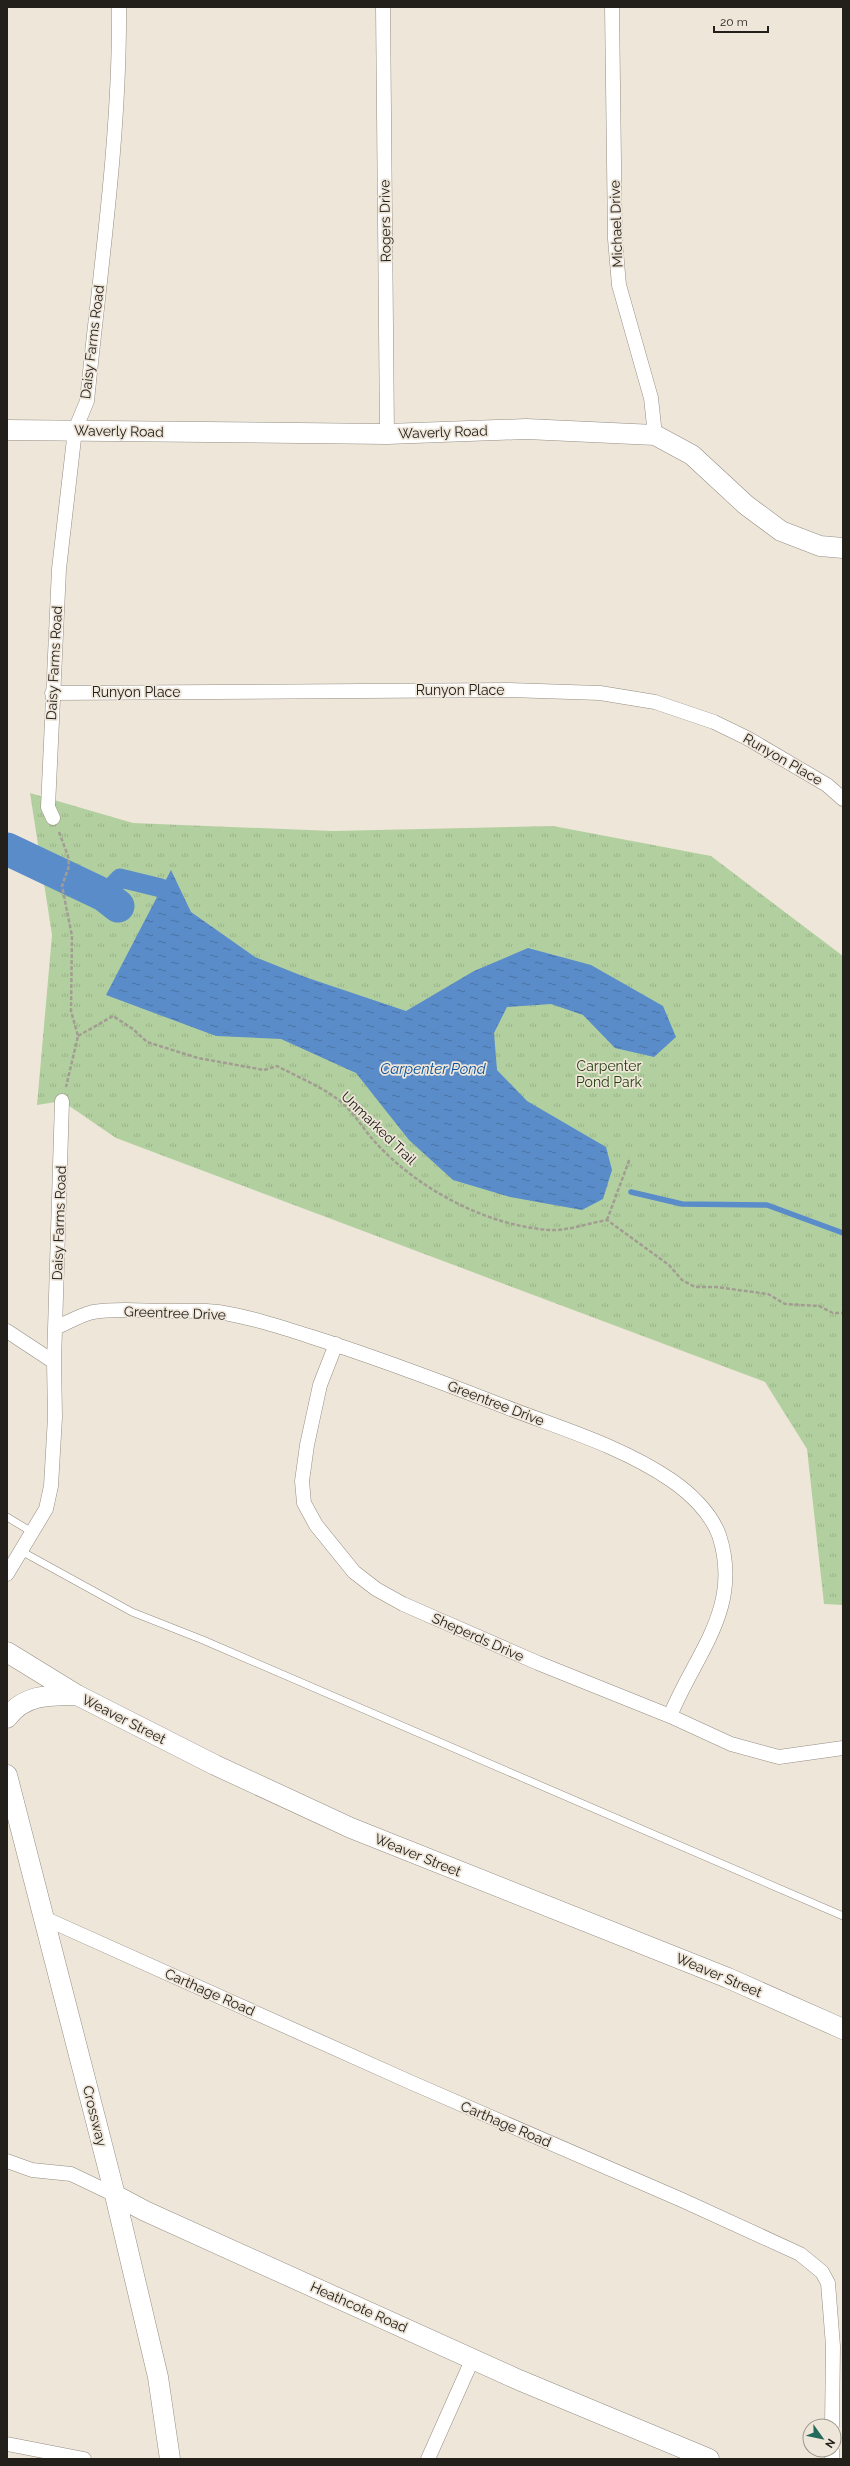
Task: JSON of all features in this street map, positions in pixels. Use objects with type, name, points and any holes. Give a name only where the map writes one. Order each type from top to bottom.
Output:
[{"type":"street","name":"Daisy Farms Road","points":[[53,818],[48,807],[52,693],[59,570],[75,430],[87,401],[108,203],[114,126],[118,7]]},
{"type":"street","name":"Rogers Drive","points":[[383,7],[387,434]]},
{"type":"street","name":"Michael Drive","points":[[612,7],[615,239],[619,285],[652,398],[655,435]]},
{"type":"street","name":"Waverly Road","points":[[7,430],[387,434],[526,429],[655,435],[692,455],[746,505],[781,531],[820,546],[843,548]]},
{"type":"street","name":"Runyon Place","points":[[52,693],[509,690],[600,693],[655,702],[714,722],[747,738],[821,781],[843,799]]},
{"type":"street","name":"Daisy Farms Road","points":[[7,1574],[46,1509],[51,1486],[55,1417],[54,1362],[62,1101]]},
{"type":"street","name":"Greentree Drive","points":[[55,1328],[93,1312],[217,1312],[273,1325],[374,1356],[621,1451],[671,1480],[692,1496],[711,1520],[719,1534],[725,1562],[725,1582],[721,1610],[709,1643],[680,1690],[670,1716]]},
{"type":"street","points":[[7,1331],[54,1362]]},
{"type":"street","name":"Sheperds Drive","points":[[336,1344],[320,1385],[306,1444],[302,1481],[304,1503],[316,1525],[354,1572],[376,1589],[403,1604],[538,1664],[670,1716],[731,1744],[780,1757],[843,1748]]},
{"type":"street","name":"Weaver Street","points":[[7,1652],[77,1695],[215,1765],[351,1828],[728,1978],[843,2029]]},
{"type":"street","points":[[7,1718],[12,1711],[41,1695],[77,1695]]},
{"type":"street","name":"Crossway","points":[[7,1775],[115,2195],[158,2377],[170,2459]]},
{"type":"street","name":"Carthage Road","points":[[44,1918],[800,2254],[822,2272],[828,2283],[833,2346],[832,2418]]},
{"type":"street","name":"Heathcote Road","points":[[7,2161],[32,2170],[71,2174],[145,2211],[519,2380],[709,2459]]},
{"type":"street","points":[[428,2459],[473,2358]]},
{"type":"street","points":[[7,2444],[84,2459]]},
{"type":"lane","points":[[7,1517],[32,1532]]},
{"type":"lane","points":[[21,1551],[132,1612],[210,1643],[843,1916]]},
{"type":"path","points":[[53,818],[68,856],[69,866],[62,886],[72,936],[71,1011],[78,1036],[62,1101]]},
{"type":"path","name":"Unmarked Trail","points":[[78,1036],[113,1016],[133,1029],[147,1042],[198,1058],[264,1070],[277,1066],[335,1097],[351,1111],[377,1143],[408,1171],[458,1205],[502,1221],[550,1230],[607,1220]]},
{"type":"path","points":[[630,1158],[607,1220],[669,1265],[682,1280],[695,1287],[716,1287],[768,1294],[785,1304],[818,1306],[833,1313],[843,1313]]},
{"type":"green space","name":"Carpenter Pond Park","points":[[30,793],[133,823],[333,831],[553,826],[711,856],[843,956],[843,1605],[824,1604],[807,1449],[765,1382],[116,1138],[62,1101],[37,1105],[52,935]]},
{"type":"water","name":"Carpenter Pond","points":[[171,870],[191,912],[255,957],[305,977],[406,1011],[474,971],[528,948],[591,965],[663,1006],[676,1037],[654,1057],[615,1048],[583,1015],[551,1004],[507,1007],[494,1033],[497,1070],[527,1101],[606,1147],[612,1170],[603,1199],[582,1210],[510,1197],[453,1180],[409,1140],[356,1073],[281,1039],[216,1036],[106,995]]},
{"type":"waterway","points":[[7,849],[104,895],[118,906]]},
{"type":"waterway","points":[[104,895],[120,878],[161,888]]},
{"type":"waterway","points":[[631,1192],[682,1204],[767,1205],[843,1233]]}]
